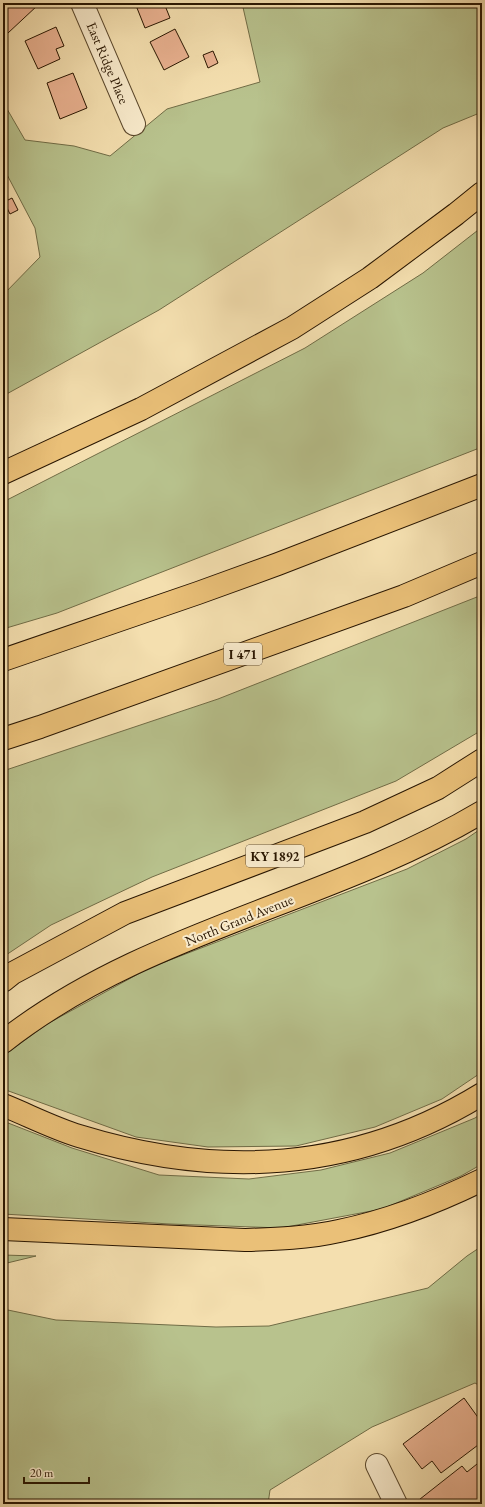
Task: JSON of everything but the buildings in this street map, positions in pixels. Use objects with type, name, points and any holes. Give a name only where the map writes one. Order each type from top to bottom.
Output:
[{"type":"main road","points":[[3,473],[141,409],[292,328],[370,278],[482,193]]},
{"type":"main road","points":[[3,660],[198,594],[482,485]]},
{"type":"main road","name":"I 471","points":[[3,739],[404,596],[482,564]]},
{"type":"main road","name":"KY 1892","points":[[3,981],[13,973],[125,913],[365,822],[438,788],[482,760]]},
{"type":"main road","name":"North Grand Avenue","points":[[3,1042],[54,1005],[156,953],[414,848],[482,812]]},
{"type":"main road","points":[[3,1105],[77,1135],[120,1148],[174,1158],[265,1163],[312,1158],[356,1149],[391,1139],[432,1121],[482,1094]]},
{"type":"main road","points":[[3,1229],[245,1240],[282,1239],[339,1232],[398,1215],[455,1193],[482,1180]]},
{"type":"street","name":"East Ridge Place","points":[[82,3],[134,124]]},
{"type":"street","points":[[378,1465],[396,1504]]},
{"type":"green space","points":[[242,3],[482,3],[482,112],[443,128],[159,310],[3,396],[3,295],[40,257],[35,228],[3,167],[3,102],[25,140],[74,146],[110,156],[167,109],[260,82]]},
{"type":"green space","points":[[482,227],[482,447],[57,613],[3,629],[3,502],[305,348],[423,273]]},
{"type":"green space","points":[[482,595],[482,730],[396,781],[152,877],[51,925],[3,957],[3,771],[218,699]]},
{"type":"green space","points":[[482,828],[482,1072],[442,1099],[375,1127],[296,1146],[208,1147],[136,1137],[3,1089],[3,1056],[47,1024],[149,968],[407,869],[466,839]]},
{"type":"green space","points":[[482,1113],[482,1164],[461,1176],[382,1209],[281,1228],[170,1224],[3,1214],[3,1121],[72,1148],[159,1175],[249,1179],[321,1170],[390,1153],[475,1118]]},
{"type":"green space","points":[[482,1246],[482,1387],[475,1383],[372,1427],[270,1490],[268,1504],[3,1504],[3,1309],[56,1320],[216,1327],[269,1326],[428,1288],[467,1256]]},
{"type":"green space","points":[[3,1255],[36,1256],[3,1264]]}]
